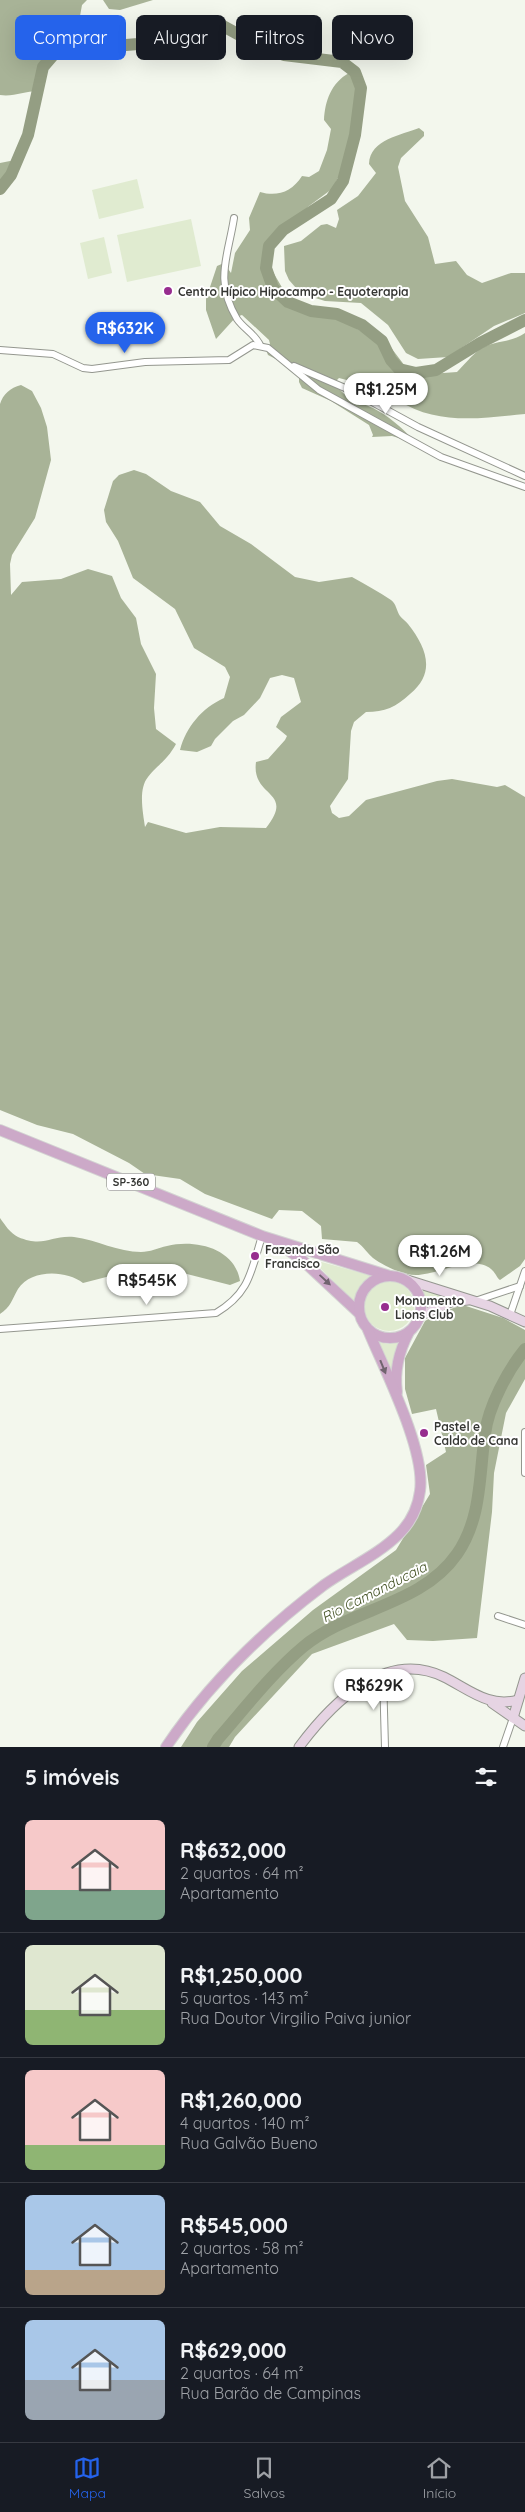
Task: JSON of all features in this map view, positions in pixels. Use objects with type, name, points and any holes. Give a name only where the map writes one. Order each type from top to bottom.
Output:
[{"type":"main road","name":"SP-360","points":[[0,1130],[262,1236],[409,1282],[420,1298],[420,1316],[400,1349],[396,1366],[399,1403]]},
{"type":"main road","name":"SP-360","points":[[166,1747],[213,1687],[284,1618],[326,1584],[388,1544],[409,1522],[421,1489],[413,1443],[399,1403],[359,1313],[301,1258],[273,1239]]},
{"type":"main road","points":[[359,1313],[359,1302],[366,1287],[380,1278],[396,1277]]},
{"type":"main road","points":[[368,1330],[376,1335],[393,1338],[409,1332]]},
{"type":"street","points":[[234,218],[223,271],[226,289],[238,320],[257,338],[257,345]]},
{"type":"street","points":[[0,350],[53,354],[83,368],[92,369],[145,362],[229,360],[257,345],[268,348],[319,390],[441,457],[525,486]]},
{"type":"street","points":[[286,362],[352,391],[418,427],[525,476]]},
{"type":"street","points":[[0,1328],[216,1313],[230,1304],[245,1289],[262,1236]]},
{"type":"street","points":[[510,1315],[525,1271]]},
{"type":"street","points":[[396,1277],[473,1300],[524,1322]]},
{"type":"street","points":[[420,1316],[451,1302],[473,1300],[520,1286]]},
{"type":"street","points":[[525,1432],[525,1473]]},
{"type":"street","points":[[498,1616],[525,1625]]},
{"type":"street","points":[[298,1747],[321,1718],[342,1698],[362,1684],[383,1675],[412,1670],[427,1670],[492,1703],[525,1726]]},
{"type":"street","points":[[383,1675],[385,1747]]},
{"type":"street","points":[[503,1747],[525,1678]]},
{"type":"street","points":[[492,1703],[507,1704],[518,1700]]},
{"type":"green space","points":[[0,0],[87,0],[82,5],[80,15],[15,15],[15,60],[52,60],[38,91],[0,95]]},
{"type":"green space","points":[[103,0],[153,0],[120,10],[109,9]]},
{"type":"green space","points":[[349,73],[353,77],[358,89],[358,110],[354,137],[346,163],[332,189],[309,206],[281,232],[270,254],[269,265],[284,291],[305,309],[337,317],[359,330],[379,337],[389,345],[408,370],[416,375],[457,372],[485,346],[525,333],[525,414],[460,418],[428,414],[398,400],[383,375],[358,383],[339,378],[336,381],[342,392],[384,414],[400,426],[413,440],[412,442],[392,436],[372,437],[369,425],[331,401],[302,388],[299,382],[299,371],[268,355],[266,350],[270,344],[269,340],[242,315],[236,317],[216,339],[206,310],[206,299],[217,266],[224,263],[231,273],[235,253],[250,230],[249,218],[260,192],[272,194],[284,192],[294,186],[302,176],[309,177],[319,171],[327,150],[331,129],[324,120],[328,99],[333,87]]},
{"type":"green space","points":[[419,128],[424,132],[424,136],[401,158],[398,167],[405,201],[428,237],[435,264],[456,261],[467,275],[482,283],[511,273],[525,273],[525,313],[494,326],[448,357],[418,359],[406,353],[388,325],[361,303],[325,301],[309,296],[296,288],[289,280],[285,271],[284,246],[301,241],[321,225],[327,224],[336,228],[339,219],[337,210],[358,196],[376,173],[369,164],[375,149],[388,139]]},
{"type":"green space","points":[[10,161],[19,163],[12,180],[0,193],[0,163]]},
{"type":"green space","points":[[137,179],[144,208],[99,219],[92,190]]},
{"type":"green space","points":[[191,219],[201,266],[127,282],[117,235]]},
{"type":"green space","points":[[104,237],[112,273],[88,279],[80,243]]},
{"type":"green space","points":[[21,385],[32,391],[41,408],[47,427],[51,460],[35,518],[12,555],[10,564],[11,595],[22,582],[61,579],[88,569],[112,576],[121,598],[136,618],[141,644],[156,674],[154,708],[156,729],[176,744],[169,755],[145,782],[142,801],[145,827],[148,822],[186,833],[220,827],[266,828],[274,816],[275,800],[256,774],[256,762],[268,759],[285,740],[287,736],[276,727],[281,717],[301,702],[294,678],[282,675],[270,678],[260,698],[244,715],[233,721],[215,739],[211,746],[197,752],[180,750],[186,734],[196,719],[209,707],[224,698],[230,677],[225,667],[194,648],[175,609],[133,578],[118,541],[106,522],[104,510],[113,481],[119,475],[134,470],[146,474],[171,491],[200,502],[220,526],[251,544],[295,577],[319,582],[352,577],[377,591],[393,601],[400,616],[415,633],[424,651],[426,660],[423,678],[405,699],[385,710],[366,712],[354,722],[351,731],[348,779],[330,806],[332,813],[339,818],[349,816],[366,800],[437,781],[452,779],[497,787],[505,785],[525,797],[525,1259],[520,1266],[500,1280],[491,1269],[475,1264],[465,1264],[416,1275],[400,1272],[373,1258],[357,1242],[322,1239],[321,1226],[302,1211],[279,1210],[272,1219],[205,1194],[180,1179],[145,1174],[129,1163],[73,1134],[37,1125],[0,1110],[0,404],[8,392]]},
{"type":"green space","points":[[0,1218],[15,1235],[34,1241],[74,1237],[124,1250],[141,1252],[178,1244],[201,1245],[212,1248],[230,1261],[237,1270],[240,1281],[230,1285],[183,1273],[161,1276],[138,1273],[114,1275],[83,1283],[68,1276],[58,1274],[40,1275],[24,1282],[9,1306],[0,1314]]},
{"type":"green space","points":[[311,1259],[372,1276],[360,1286],[354,1301]]},
{"type":"green space","points":[[389,1281],[399,1283],[407,1288],[412,1296],[414,1306],[412,1316],[407,1324],[399,1329],[389,1331],[379,1329],[371,1324],[366,1316],[364,1306],[366,1296],[371,1288],[379,1283]]},
{"type":"green space","points":[[421,1288],[452,1296],[426,1306]]},
{"type":"green space","points":[[463,1305],[503,1318],[525,1330],[525,1379],[506,1413],[494,1473],[492,1512],[477,1638],[433,1641],[407,1640],[394,1624],[312,1654],[235,1737],[229,1747],[181,1747],[197,1722],[242,1671],[313,1610],[396,1550],[430,1494],[426,1465],[446,1452],[436,1409],[412,1414],[405,1389],[405,1358],[425,1321],[441,1312]]},
{"type":"green space","points":[[376,1341],[388,1344],[398,1341],[391,1374]]},
{"type":"waterway","name":"Rio Camanducaia","points":[[0,189],[11,175],[28,135],[43,67],[55,53],[75,44],[96,43],[114,46],[138,44],[183,26],[203,21],[223,26],[254,43],[284,55],[342,62],[355,72],[361,88],[355,135],[343,181],[331,199],[283,230],[269,246],[266,268],[273,288],[288,302],[311,311],[337,314],[362,325],[382,341],[391,360],[399,369],[416,373],[436,370],[480,343],[525,320]]},
{"type":"waterway","name":"Rio Camanducaia","points":[[213,1747],[259,1691],[303,1647],[342,1623],[405,1596],[424,1585],[442,1571],[457,1554],[471,1526],[475,1511],[485,1434],[490,1412],[512,1367],[525,1349]]},
{"type":"place","name":"Centro Hípico Hipocampo - Equoterapia","points":[[168,291]]},
{"type":"place","name":"Fazenda São Francisco","points":[[255,1256]]},
{"type":"place","name":"Monumento Lions Club","points":[[385,1307]]},
{"type":"place","name":"Pastel e Caldo de Cana","points":[[424,1433]]}]
